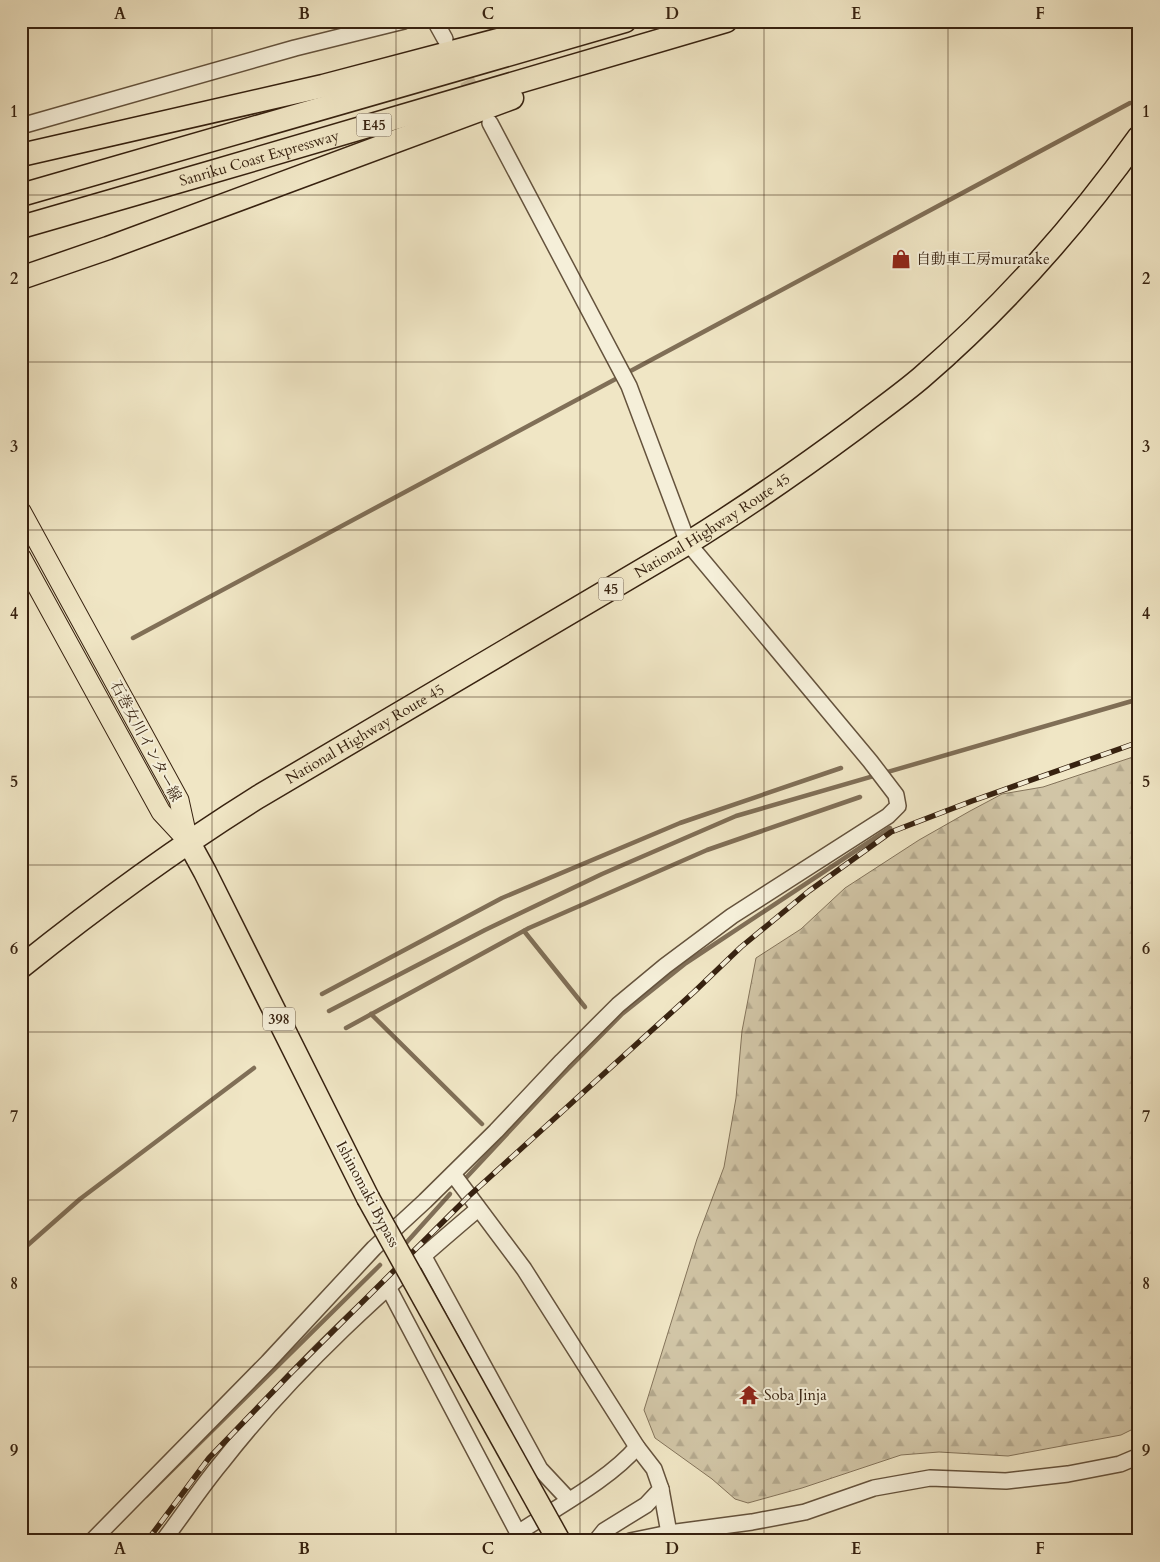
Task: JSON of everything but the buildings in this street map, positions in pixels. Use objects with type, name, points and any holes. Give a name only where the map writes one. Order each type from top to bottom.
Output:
[{"type":"highway","points":[[21,155],[323,86],[570,21]]},
{"type":"highway","name":"Sanriku Coast Expressway","points":[[21,195],[626,21]]},
{"type":"highway","name":"Sanriku Coast Expressway","points":[[21,227],[726,21]]},
{"type":"highway","points":[[21,278],[108,248],[495,105],[590,62]]},
{"type":"highway","name":"National Highway Route 45","points":[[21,967],[113,895],[188,841],[258,797],[688,543],[742,509],[808,463],[922,378],[1015,288],[1061,238],[1139,137]]},
{"type":"highway","name":"Ishinomaki Bypass","points":[[188,841],[368,1198],[559,1541]]},
{"type":"main road","name":"石巻女川インター線","points":[[21,511],[179,800],[188,841]]},
{"type":"main road","name":"石巻女川インター線","points":[[21,557],[161,812],[188,841]]},
{"type":"street","points":[[21,126],[294,48],[404,21]]},
{"type":"street","points":[[436,21],[445,39]]},
{"type":"street","points":[[92,1541],[268,1362],[374,1248],[496,1132],[562,1061],[618,1005],[732,916],[888,816],[898,806],[896,795],[889,784],[688,543],[623,375],[490,122]]},
{"type":"street","points":[[453,1174],[524,1269],[637,1447],[654,1469],[661,1489],[657,1536]]},
{"type":"street","points":[[163,1541],[222,1461],[294,1380],[361,1312],[423,1255],[478,1209]]},
{"type":"street","points":[[423,1255],[540,1469],[569,1500]]},
{"type":"street","points":[[388,1287],[518,1533],[607,1474],[629,1457],[637,1447]]},
{"type":"street","points":[[630,1541],[805,1512],[874,1488],[930,1478],[1006,1481],[1120,1464],[1139,1456]]},
{"type":"street","points":[[596,1541],[604,1531],[646,1505],[661,1489]]},
{"type":"green space","points":[[1139,755],[1139,1426],[1121,1435],[1008,1456],[939,1452],[901,1455],[802,1488],[748,1503],[735,1499],[712,1479],[655,1438],[644,1410],[697,1239],[724,1167],[736,1098],[742,1031],[756,958],[801,929],[845,888],[919,840],[1002,794],[1043,787]]},
{"type":"waterway","points":[[133,638],[1130,103]]},
{"type":"waterway","points":[[329,1011],[485,930],[602,874],[736,816],[1139,699]]},
{"type":"waterway","points":[[322,994],[502,898],[680,823],[841,768]]},
{"type":"waterway","points":[[346,1028],[529,928],[707,850],[860,797]]},
{"type":"waterway","points":[[464,1180],[622,1014],[686,963],[890,828]]},
{"type":"waterway","points":[[524,931],[585,1007]]},
{"type":"waterway","points":[[371,1014],[482,1124]]},
{"type":"waterway","points":[[21,1251],[80,1199],[254,1068]]},
{"type":"waterway","points":[[406,1243],[450,1194]]},
{"type":"waterway","points":[[146,1496],[380,1265]]},
{"type":"tunnel","points":[[456,60],[478,101]]},
{"type":"railway","points":[[147,1541],[209,1458],[290,1374],[469,1196],[741,947],[809,891],[891,832],[972,801],[1139,742]]},
{"type":"place","name":"自動車工房muratake","points":[[901,259]]},
{"type":"place","name":"Soba Jinja","points":[[749,1395]]}]
